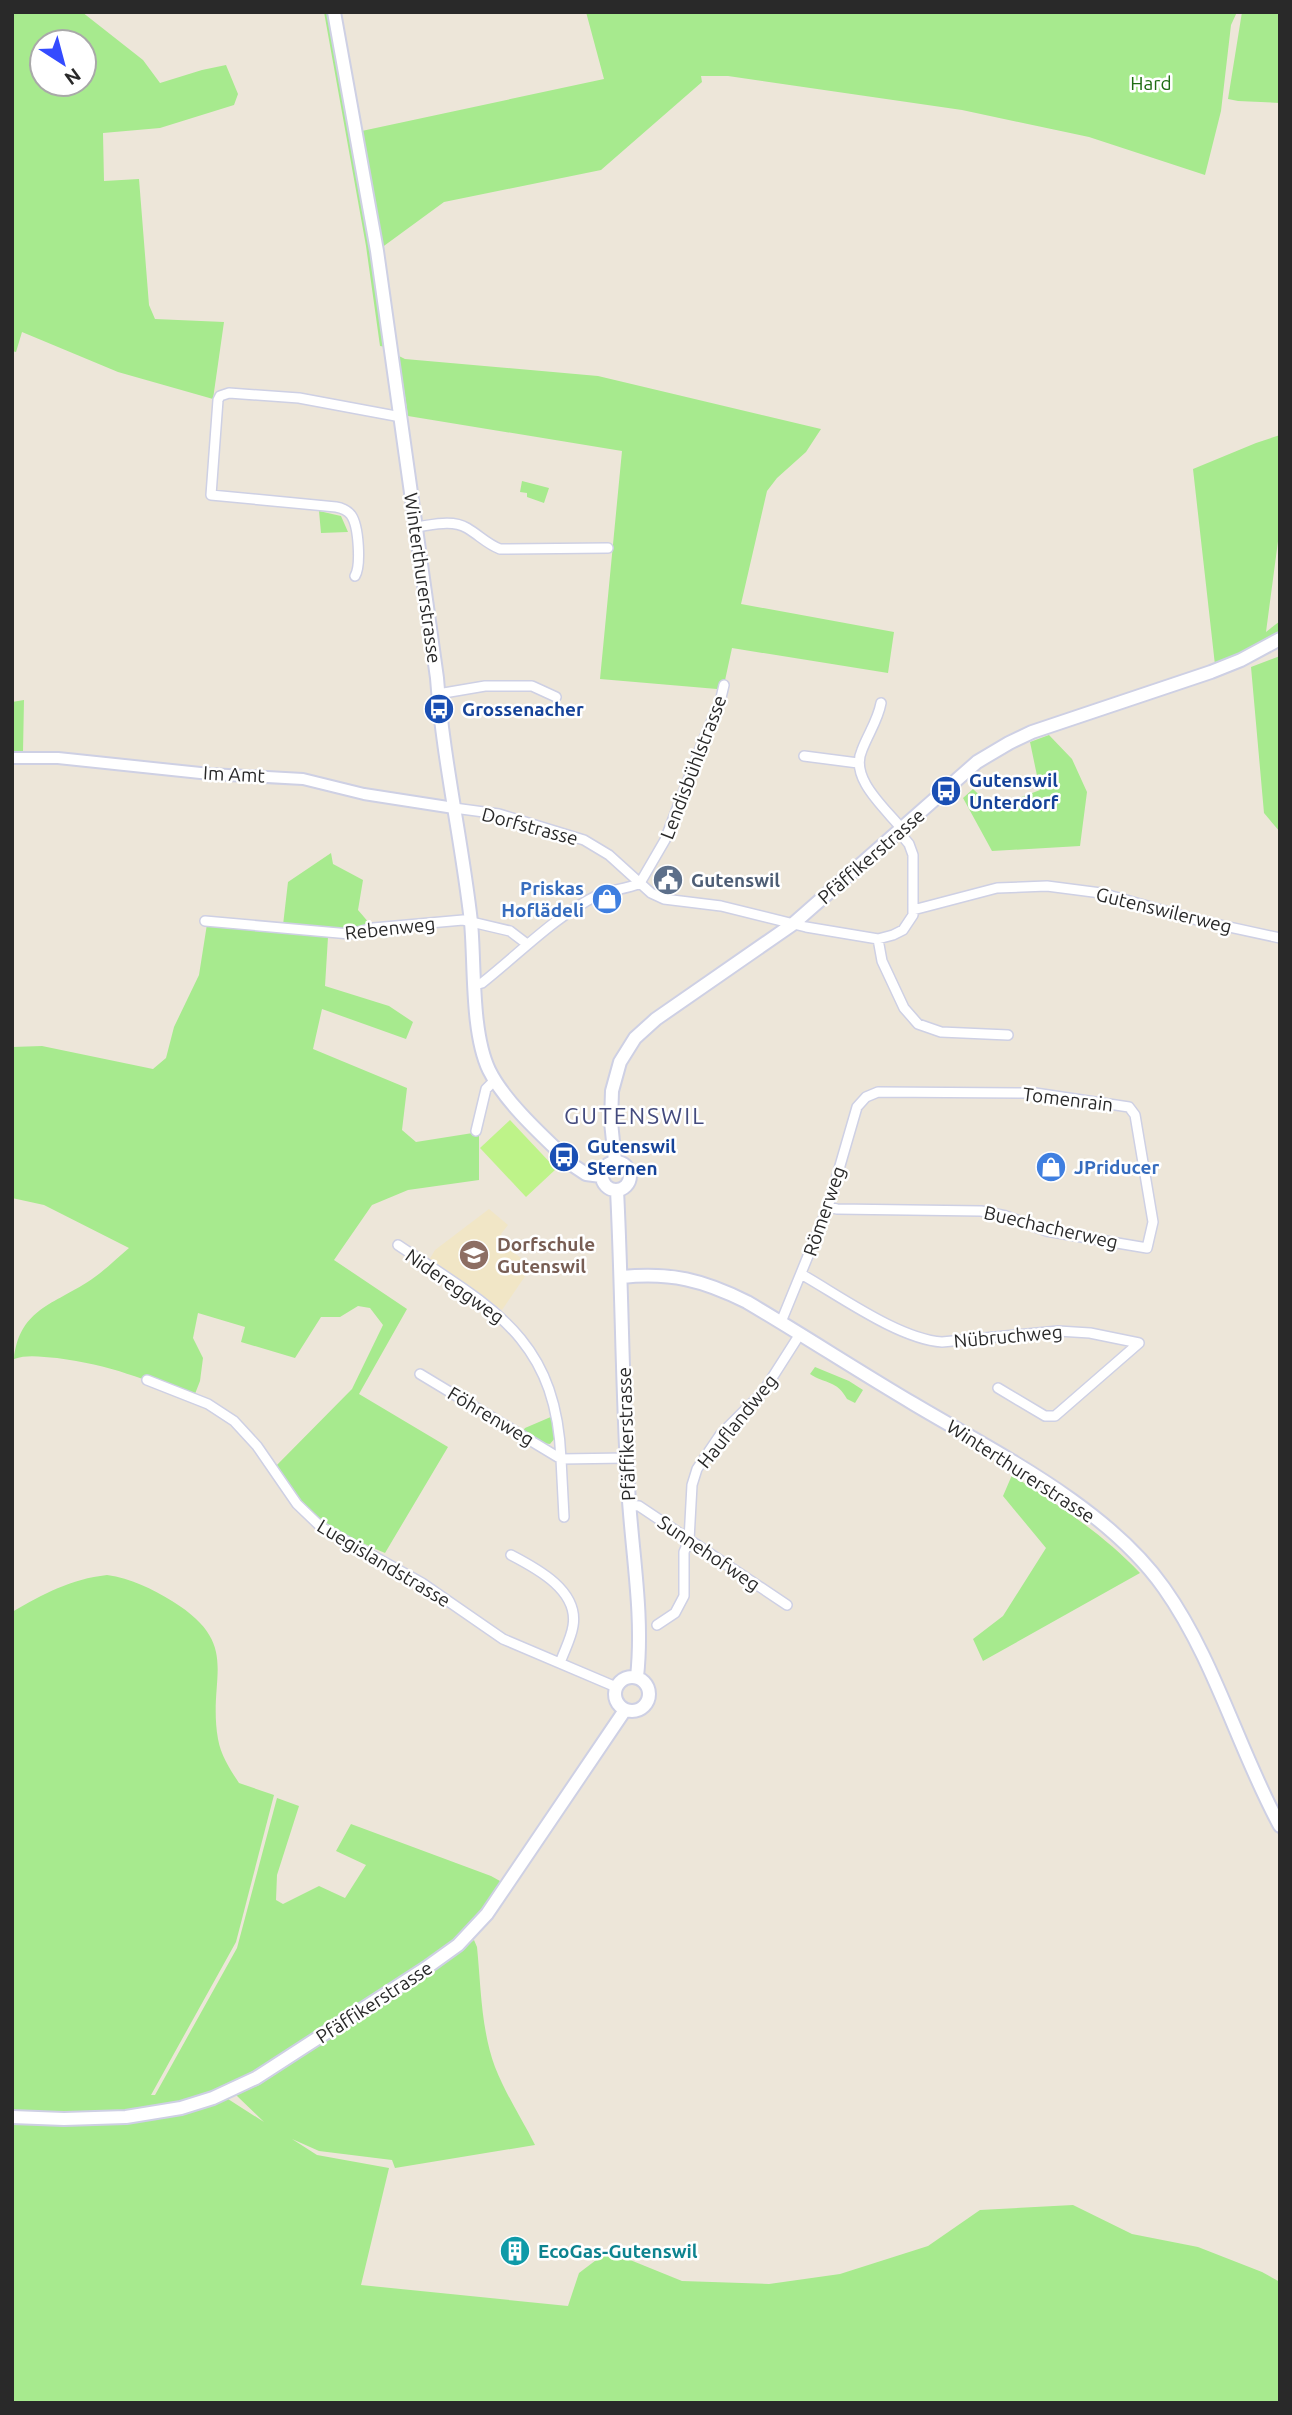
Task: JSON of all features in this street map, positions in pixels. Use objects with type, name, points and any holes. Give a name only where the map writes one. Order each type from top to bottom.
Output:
[{"type":"main road","name":"Winterthurerstrasse","points":[[334,12],[377,251],[454,808],[474,923],[475,985],[482,1049],[495,1080],[512,1102],[573,1167],[586,1174],[601,1176]]},
{"type":"main road","name":"Pfäffikerstrasse","points":[[615,1161],[611,1122],[612,1091],[620,1062],[635,1038],[656,1019],[793,924],[977,762],[1021,737],[1211,672],[1241,660],[1280,639]]},
{"type":"main road","points":[[615,1161],[625,1165],[630,1175],[627,1185],[617,1190],[606,1187],[601,1176],[607,1165],[615,1161]]},
{"type":"main road","name":"Pfäffikerstrasse","points":[[12,2117],[83,2119],[150,2114],[197,2103],[228,2092],[256,2078],[426,1968],[467,1936],[498,1900],[625,1710],[639,1710],[649,1699],[647,1685],[637,1677],[638,1617],[626,1458],[617,1190]]},
{"type":"main road","name":"Winterthurerstrasse","points":[[622,1277],[672,1276],[704,1283],[747,1302],[1092,1515],[1133,1550],[1164,1588],[1194,1637],[1261,1791],[1280,1826]]},
{"type":"main road","points":[[625,1710],[616,1700],[616,1687],[629,1677],[637,1677]]},
{"type":"street","points":[[355,576],[359,569],[357,540],[353,518],[347,511],[336,507],[211,495],[216,404],[220,396],[229,393],[299,398],[401,417]]},
{"type":"street","points":[[416,527],[443,523],[460,525],[485,542],[500,548],[608,548]]},
{"type":"street","points":[[438,694],[485,686],[532,685],[556,697]]},
{"type":"street","name":"Lendisbühlstrasse","points":[[640,883],[665,841],[702,741],[720,702],[724,685]]},
{"type":"street","points":[[881,703],[858,763],[865,783],[901,831],[913,855],[911,920],[903,930],[878,939],[882,961],[904,1008],[918,1024],[941,1032],[1008,1035]]},
{"type":"street","points":[[804,756],[858,763]]},
{"type":"street","name":"Im Amt","points":[[12,758],[58,758],[210,774],[303,779],[364,794],[454,808]]},
{"type":"street","name":"Dorfstrasse","points":[[454,808],[462,811],[481,810],[571,834],[609,855],[664,900],[722,906],[793,924],[878,939]]},
{"type":"street","points":[[475,985],[488,978],[527,944],[596,896],[609,891],[626,890],[640,883]]},
{"type":"street","name":"Gutenswilerweg","points":[[913,910],[998,888],[1047,886],[1101,893],[1197,920],[1280,938]]},
{"type":"street","name":"Rebenweg","points":[[205,921],[350,934],[397,925],[463,920],[510,931],[527,944]]},
{"type":"street","points":[[477,1132],[486,1088],[495,1080]]},
{"type":"street","name":"Tomenrain","points":[[864,1099],[878,1091],[1035,1093],[1129,1107],[1135,1115],[1153,1222],[1147,1248]]},
{"type":"street","name":"Römerweg","points":[[781,1322],[828,1207],[858,1107],[864,1099]]},
{"type":"street","name":"Buechacherweg","points":[[828,1207],[981,1210],[1046,1231],[1147,1248]]},
{"type":"street","name":"Nidereggweg","points":[[398,1245],[495,1311],[523,1340],[545,1375],[558,1422],[564,1517]]},
{"type":"street","name":"Nübruchweg","points":[[802,1274],[904,1333],[929,1341],[1066,1331],[1139,1343],[1055,1416],[1045,1416],[998,1388]]},
{"type":"street","name":"Hauflandweg","points":[[657,1625],[675,1613],[684,1596],[684,1552],[689,1540],[692,1485],[697,1469],[720,1435],[763,1392],[800,1334]]},
{"type":"street","name":"Föhrenweg","points":[[420,1374],[561,1459]]},
{"type":"street","name":"Luegislandstrasse","points":[[146,1380],[208,1405],[234,1421],[257,1446],[297,1504],[321,1527],[422,1583],[503,1639],[616,1687]]},
{"type":"street","points":[[561,1459],[626,1458]]},
{"type":"street","name":"Sunnehofweg","points":[[629,1505],[639,1506],[787,1605]]},
{"type":"street","points":[[512,1555],[543,1575],[569,1601],[573,1609],[573,1625],[560,1663]]},
{"type":"shaded area","name":"Dorfschule Gutenswil","points":[[489,1209],[508,1225],[501,1234],[506,1247],[532,1266],[502,1310],[429,1260],[435,1250]]},
{"type":"green space","points":[[12,12],[82,12],[143,60],[160,83],[226,65],[238,94],[234,105],[160,128],[103,133],[104,181],[139,179],[149,305],[155,319],[224,322],[213,399],[118,372],[22,332],[16,352],[12,351]]},
{"type":"green space","name":"Hard","points":[[324,12],[334,12],[357,132],[604,79],[586,12],[1237,12],[1231,25],[1221,111],[1205,175],[1089,137],[962,110],[728,76],[701,76],[702,82],[601,170],[444,202],[377,251],[392,348],[380,346],[366,246]]},
{"type":"green space","points":[[1242,12],[1280,12],[1280,103],[1228,99]]},
{"type":"green space","points":[[399,356],[405,359],[598,376],[821,429],[806,452],[777,478],[767,491],[741,604],[894,632],[888,673],[732,648],[724,685],[717,689],[600,679],[622,451],[408,416]]},
{"type":"green space","points":[[1280,435],[1280,526],[1266,632],[1280,621],[1280,633],[1215,665],[1193,469]]},
{"type":"green space","points":[[522,481],[549,488],[544,503],[520,492]]},
{"type":"green space","points":[[319,511],[341,516],[348,532],[321,533]]},
{"type":"green space","points":[[1280,656],[1280,832],[1264,813],[1251,667]]},
{"type":"green space","points":[[24,700],[23,752],[12,753],[12,702]]},
{"type":"green space","points":[[1049,735],[1072,759],[1087,792],[1080,846],[992,851],[963,798],[973,789],[993,808],[1040,790],[1030,742]]},
{"type":"green space","points":[[331,853],[333,864],[363,880],[358,910],[370,924],[328,937],[325,986],[389,1006],[413,1022],[406,1039],[322,1009],[313,1049],[407,1088],[402,1130],[416,1142],[479,1132],[479,1180],[408,1190],[372,1205],[334,1260],[407,1309],[359,1394],[448,1447],[385,1553],[322,1520],[295,1498],[272,1470],[352,1389],[383,1325],[370,1308],[358,1306],[340,1317],[321,1317],[295,1358],[241,1342],[245,1327],[198,1313],[193,1338],[203,1358],[200,1381],[193,1399],[143,1379],[94,1365],[57,1358],[14,1359],[22,1330],[39,1311],[92,1279],[129,1248],[44,1205],[12,1198],[12,1047],[42,1046],[153,1069],[166,1058],[174,1027],[199,975],[207,924],[283,925],[288,882]]},
{"type":"green space","points":[[510,1120],[556,1169],[526,1197],[480,1148]]},
{"type":"green space","points":[[815,1367],[863,1390],[855,1403],[847,1399],[835,1385],[810,1374]]},
{"type":"green space","points":[[553,1416],[555,1438],[550,1444],[542,1443],[523,1431],[525,1428]]},
{"type":"green space","points":[[1012,1475],[1095,1532],[1140,1573],[983,1661],[973,1639],[1003,1616],[1046,1548],[1003,1496]]},
{"type":"green space","points":[[107,1575],[149,1588],[194,1617],[208,1632],[218,1663],[216,1717],[221,1751],[239,1783],[274,1795],[236,1942],[151,2095],[155,2095],[237,1948],[277,1798],[299,1806],[277,1875],[276,1900],[283,1904],[319,1886],[345,1898],[366,1865],[336,1851],[351,1824],[500,1881],[499,1887],[471,1924],[444,1949],[262,2066],[226,2086],[197,2097],[228,2099],[264,2122],[236,2095],[259,2085],[444,1963],[474,1940],[490,2053],[504,2087],[535,2145],[395,2168],[392,2160],[319,2151],[292,2139],[317,2155],[389,2168],[361,2285],[568,2306],[579,2273],[608,2251],[682,2281],[769,2284],[840,2274],[928,2246],[980,2210],[1073,2205],[1132,2234],[1198,2247],[1262,2272],[1280,2282],[1280,2403],[12,2403],[12,1612],[58,1588]]},
{"type":"place","name":"Grossenacher","points":[[439,709]]},
{"type":"place","name":"Gutenswil Unterdorf","points":[[946,791]]},
{"type":"place","name":"Gutenswil","points":[[668,880]]},
{"type":"place","name":"Priskas Hoflädeli","points":[[607,899]]},
{"type":"place","name":"Gutenswil Sternen","points":[[564,1157]]},
{"type":"place","name":"JPriducer","points":[[1051,1167]]},
{"type":"place","name":"Dorfschule Gutenswil","points":[[474,1255]]},
{"type":"place","name":"EcoGas-Gutenswil","points":[[515,2251]]},
{"type":"district","name":"GUTENSWIL","points":[[635,1116]]}]
